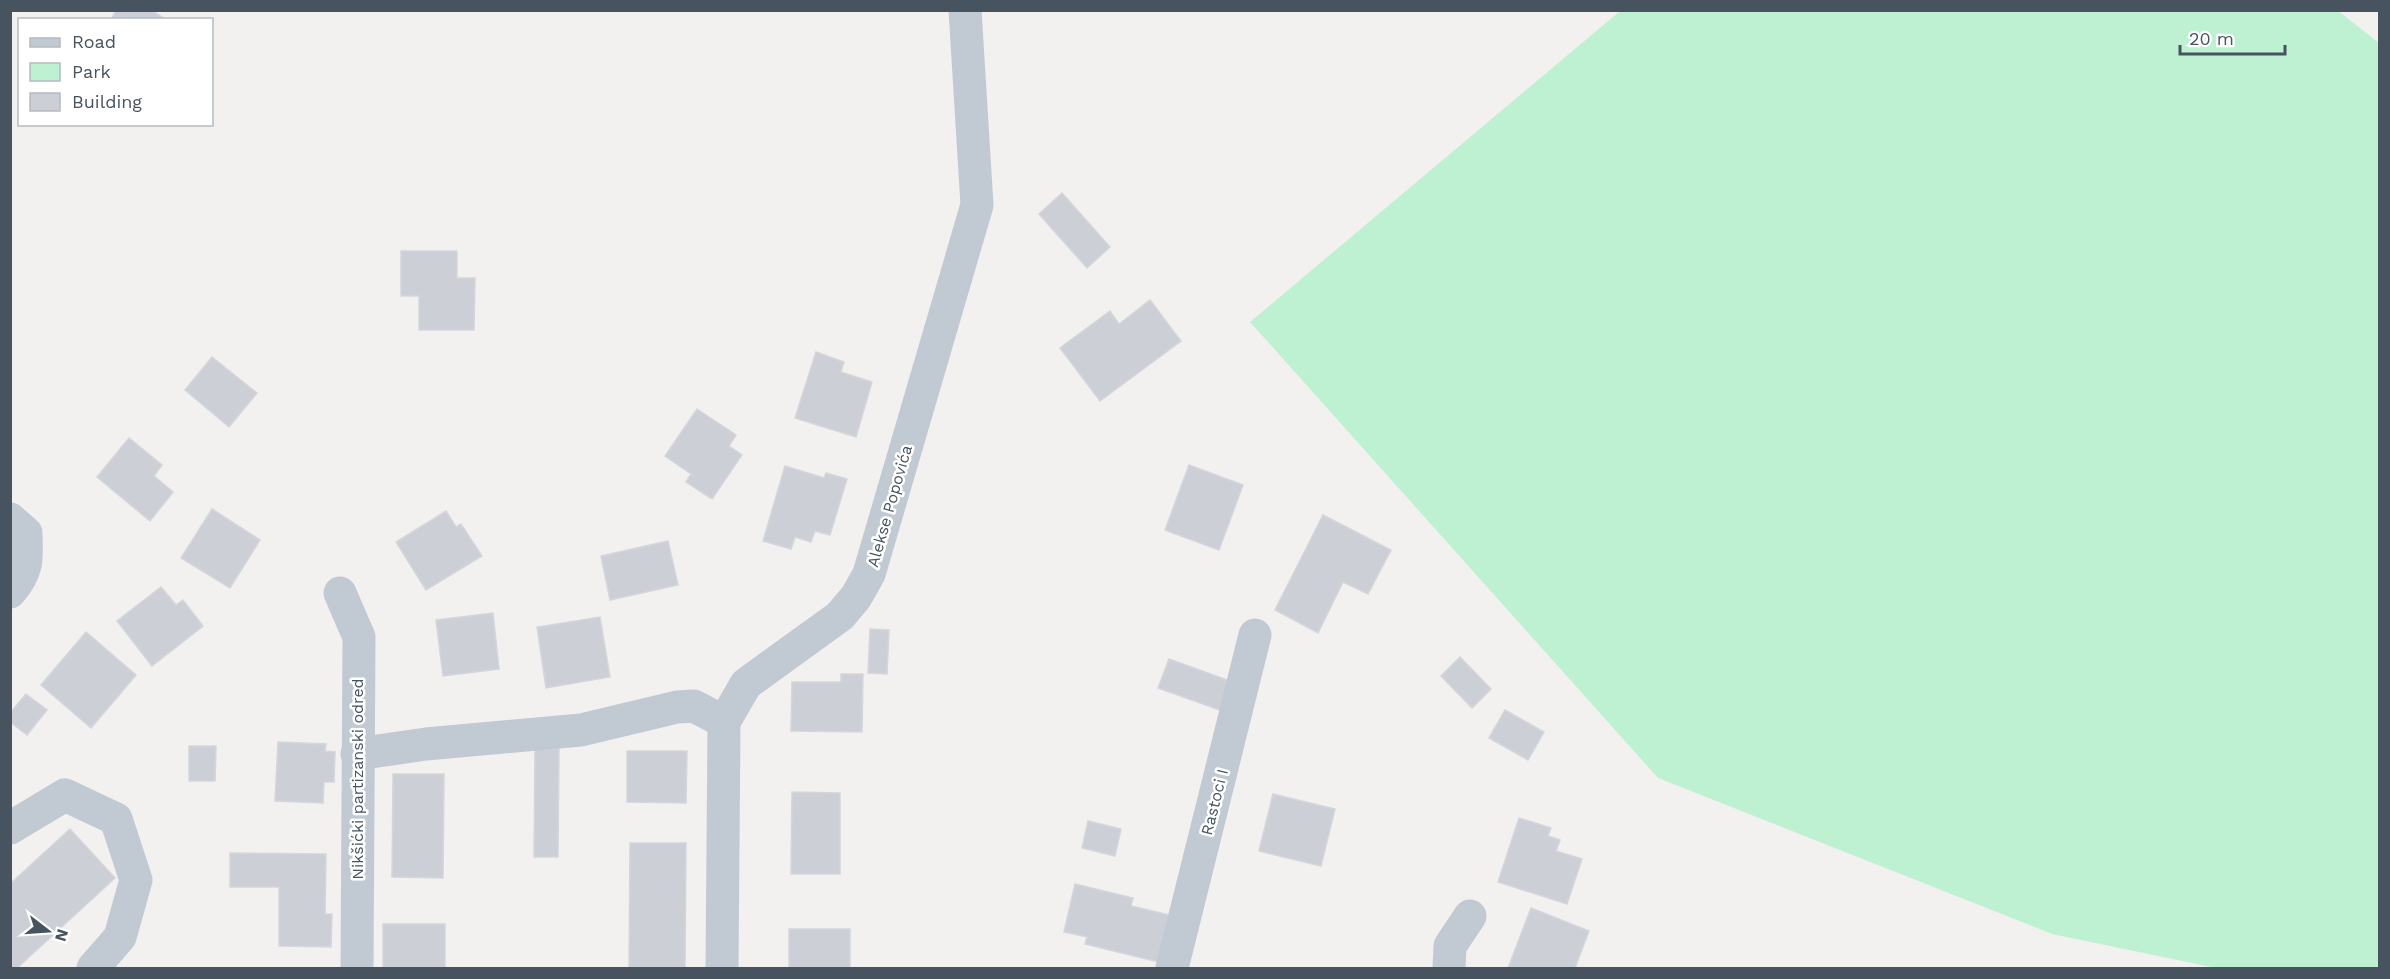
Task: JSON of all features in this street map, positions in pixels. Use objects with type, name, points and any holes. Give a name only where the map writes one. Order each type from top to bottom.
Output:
[{"type":"street","name":"Alekse Popovića","points":[[722,969],[724,722],[746,684],[840,616],[856,597],[869,574],[977,205],[965,10]]},
{"type":"street","points":[[10,519],[26,534],[27,561],[23,577],[10,592]]},
{"type":"street","name":"Nikšićki partizanski odred","points":[[340,593],[358,637],[357,969]]},
{"type":"street","name":"Rastoci I","points":[[1172,969],[1256,635]]},
{"type":"street","points":[[357,754],[426,744],[581,730],[677,707],[694,706],[724,722]]},
{"type":"street","points":[[10,828],[65,795],[116,819],[136,880],[120,937],[93,969]]},
{"type":"street","points":[[1449,969],[1450,946],[1470,916]]},
{"type":"green space","points":[[2337,10],[2379,43],[2379,968],[2216,968],[2052,934],[1658,778],[1250,322],[1620,11]]},
{"type":"building","points":[[116,10],[151,10],[164,18],[112,18]]},
{"type":"building","points":[[1062,193],[1110,247],[1087,268],[1039,214]]},
{"type":"building","points":[[401,251],[457,251],[457,278],[475,278],[474,330],[419,330],[419,296],[401,296]]},
{"type":"building","points":[[1150,300],[1181,341],[1100,401],[1060,348],[1110,311],[1119,324]]},
{"type":"building","points":[[816,352],[844,362],[841,372],[872,382],[856,437],[795,418]]},
{"type":"building","points":[[212,357],[257,393],[229,427],[185,390]]},
{"type":"building","points":[[697,409],[736,435],[729,446],[742,455],[712,499],[686,482],[691,474],[665,456]]},
{"type":"building","points":[[129,438],[162,465],[154,476],[173,492],[150,521],[97,477]]},
{"type":"building","points":[[1189,465],[1243,485],[1219,550],[1165,530]]},
{"type":"building","points":[[785,466],[824,478],[826,473],[847,479],[830,535],[815,531],[811,542],[795,537],[791,549],[763,541]]},
{"type":"building","points":[[212,509],[260,540],[230,588],[181,558]]},
{"type":"building","points":[[446,511],[456,527],[461,524],[482,556],[426,590],[396,542]]},
{"type":"building","points":[[1323,515],[1391,550],[1368,594],[1343,582],[1318,633],[1275,610]]},
{"type":"building","points":[[668,541],[678,585],[610,600],[601,556]]},
{"type":"building","points":[[161,587],[176,605],[183,600],[203,626],[152,666],[117,621]]},
{"type":"building","points":[[493,613],[499,669],[443,676],[436,620]]},
{"type":"building","points":[[600,617],[610,677],[546,688],[537,627]]},
{"type":"building","points":[[870,629],[889,630],[887,674],[868,673]]},
{"type":"building","points":[[86,632],[136,675],[91,728],[41,685]]},
{"type":"building","points":[[1460,657],[1491,689],[1472,708],[1441,676]]},
{"type":"building","points":[[1169,659],[1230,681],[1220,710],[1158,688]]},
{"type":"building","points":[[841,674],[863,674],[862,732],[791,731],[792,682],[841,682]]},
{"type":"building","points":[[26,694],[47,710],[27,735],[10,722],[10,713]]},
{"type":"building","points":[[1505,710],[1544,732],[1528,760],[1489,738]]},
{"type":"building","points":[[278,742],[326,744],[325,751],[335,752],[334,782],[324,782],[323,803],[275,801]]},
{"type":"building","points":[[189,746],[216,746],[215,781],[189,781]]},
{"type":"building","points":[[535,749],[559,749],[558,857],[534,857]]},
{"type":"building","points":[[627,751],[687,751],[686,803],[627,802]]},
{"type":"building","points":[[393,774],[444,774],[443,878],[392,877]]},
{"type":"building","points":[[792,792],[840,793],[840,874],[791,874]]},
{"type":"building","points":[[1273,794],[1335,809],[1321,866],[1259,851]]},
{"type":"building","points":[[1519,818],[1551,828],[1548,836],[1560,840],[1556,851],[1582,859],[1567,904],[1498,882]]},
{"type":"building","points":[[1088,821],[1121,829],[1115,856],[1082,848]]},
{"type":"building","points":[[70,829],[115,878],[17,968],[10,968],[10,884]]},
{"type":"building","points":[[630,843],[686,843],[685,968],[629,968]]},
{"type":"building","points":[[230,853],[326,854],[325,914],[332,914],[331,947],[279,946],[279,887],[230,887]]},
{"type":"building","points":[[1075,884],[1133,898],[1131,906],[1174,916],[1163,963],[1085,944],[1087,937],[1064,932]]},
{"type":"building","points":[[1531,908],[1589,931],[1575,968],[1508,968]]},
{"type":"building","points":[[383,924],[445,924],[445,968],[383,968]]},
{"type":"building","points":[[789,929],[850,929],[850,968],[789,968]]}]
